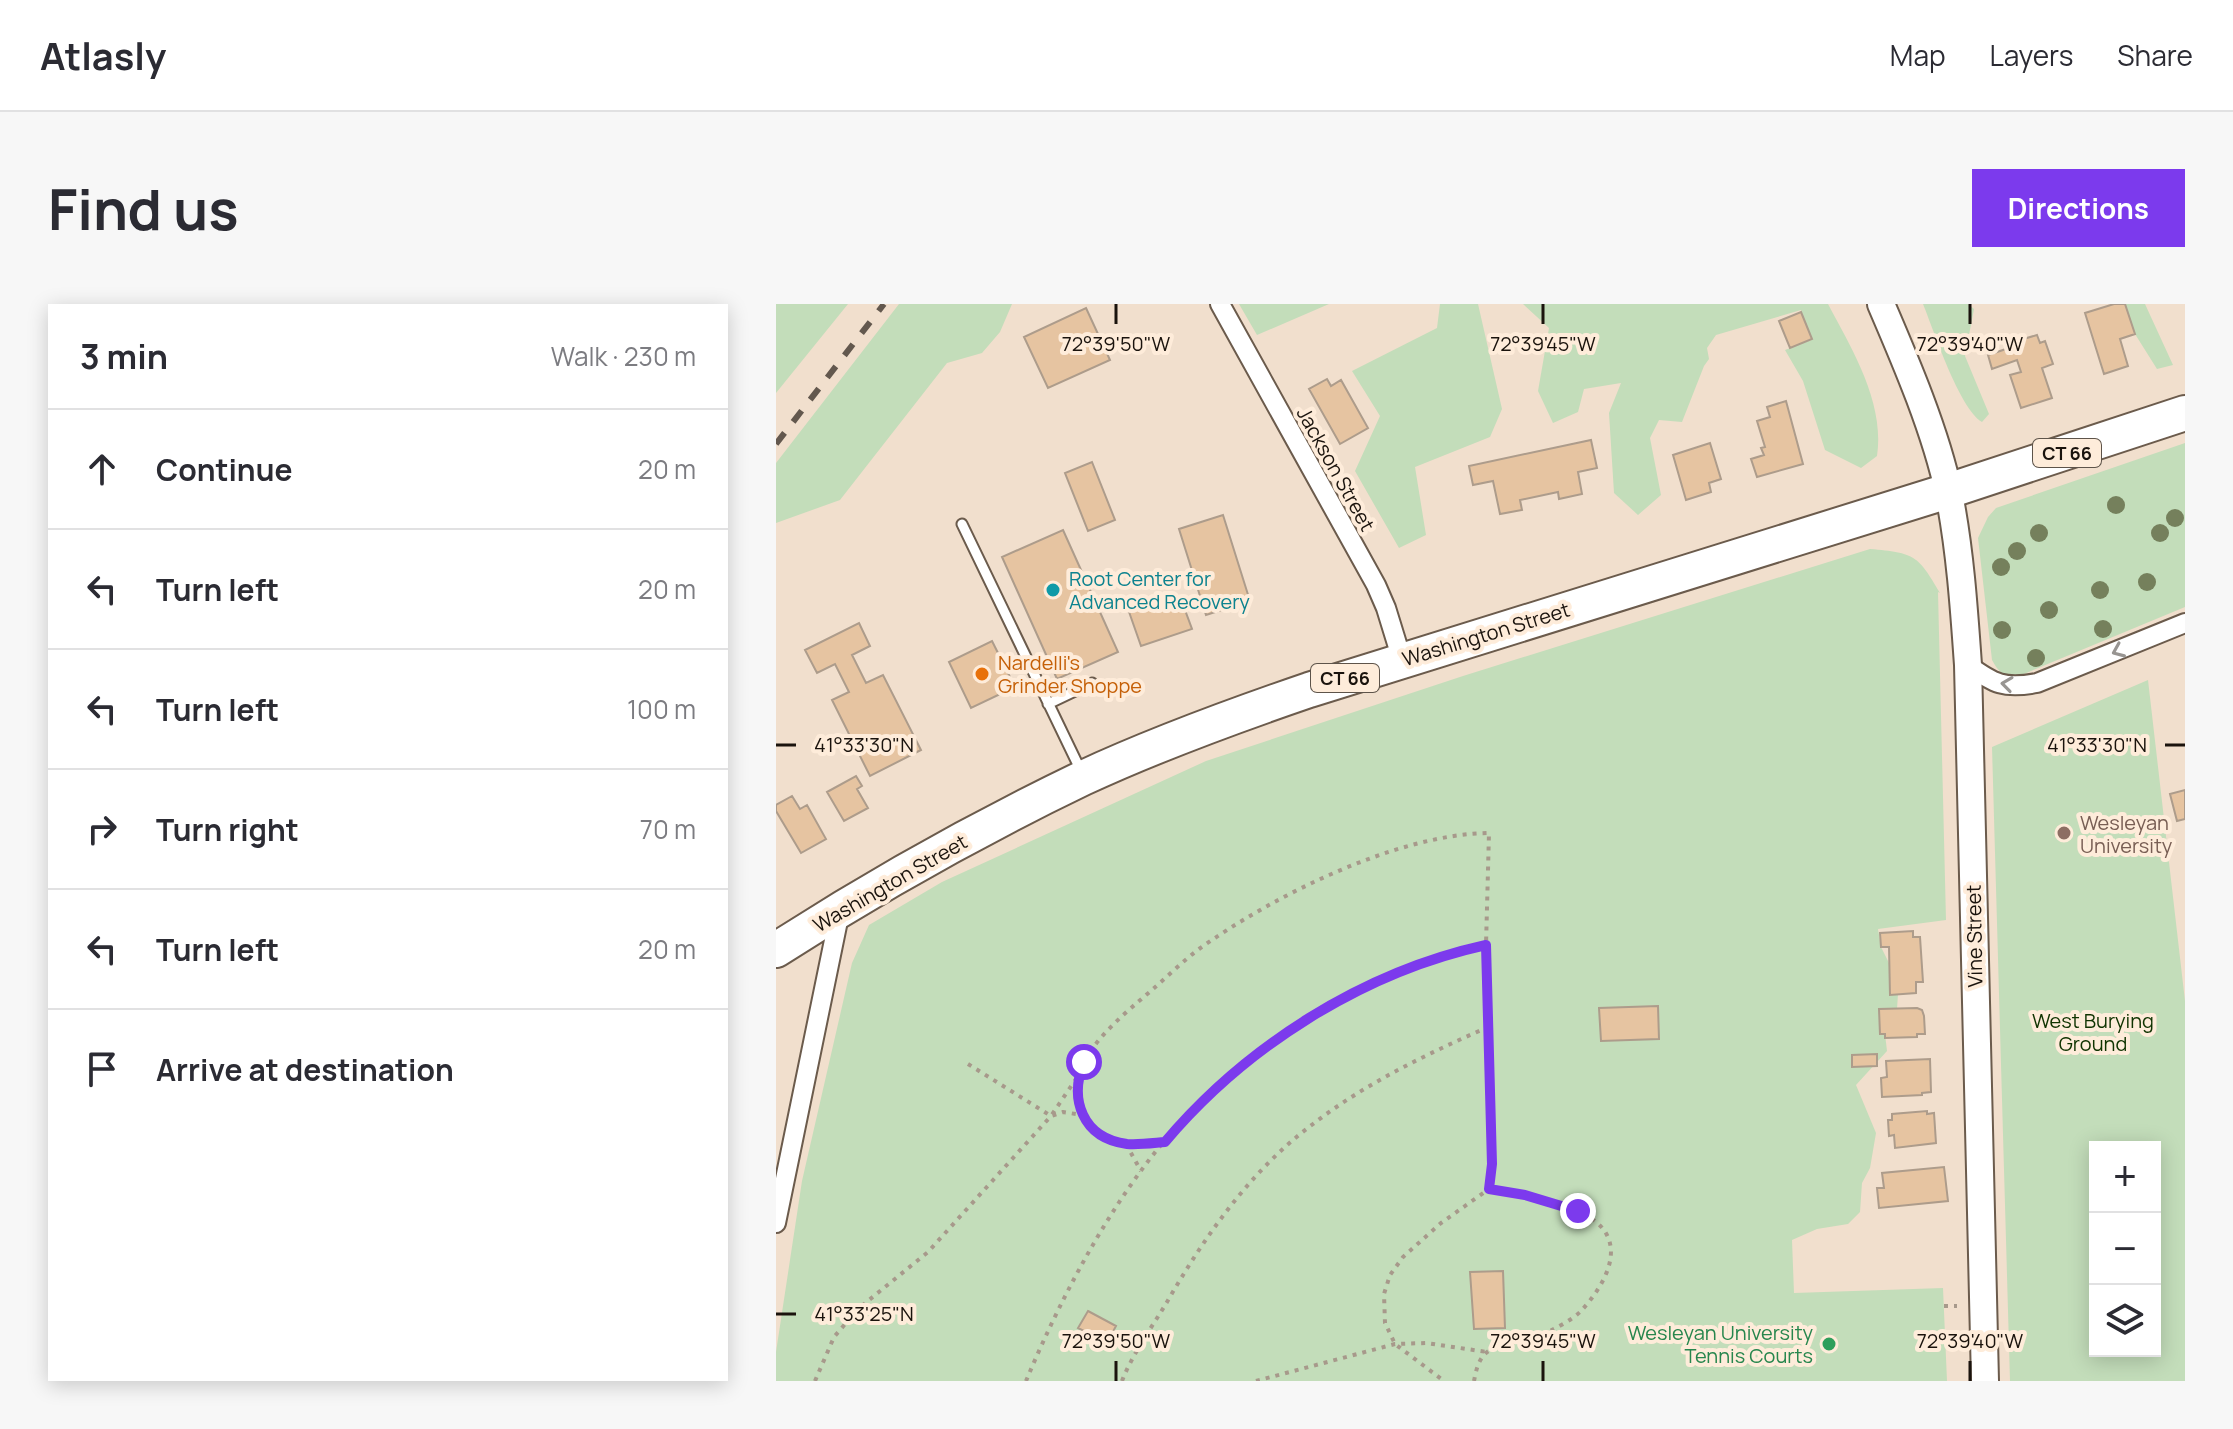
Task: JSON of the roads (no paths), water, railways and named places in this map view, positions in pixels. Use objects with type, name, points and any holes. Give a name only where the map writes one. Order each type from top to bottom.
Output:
[{"type":"highway","name":"Washington Street","points":[[776,950],[914,866],[1085,778],[1223,720],[1402,660],[1948,491],[2185,413]]},
{"type":"street","name":"Jackson Street","points":[[1220,304],[1376,585],[1402,660]]},
{"type":"street","name":"Vine Street","points":[[1881,304],[1917,394],[1948,491],[1961,576],[1968,665],[1985,1381]]},
{"type":"street","points":[[1968,665],[1999,685],[2014,687],[2037,683],[2185,623]]},
{"type":"street","points":[[776,1223],[841,908]]},
{"type":"lane","points":[[962,524],[1085,778]]},
{"type":"lane","points":[[1048,704],[1092,683]]},
{"type":"railway","points":[[776,444],[884,304]]},
{"type":"place","name":"Root Center for Advanced Recovery","points":[[1053,590]]},
{"type":"place","name":"Nardelli's Grinder Shoppe","points":[[982,674]]},
{"type":"place","name":"Wesleyan University","points":[[2064,833]]},
{"type":"place","name":"Wesleyan University Tennis Courts","points":[[1829,1344]]},
{"type":"park label","name":"West Burying Ground","points":[[2093,1032]]}]
